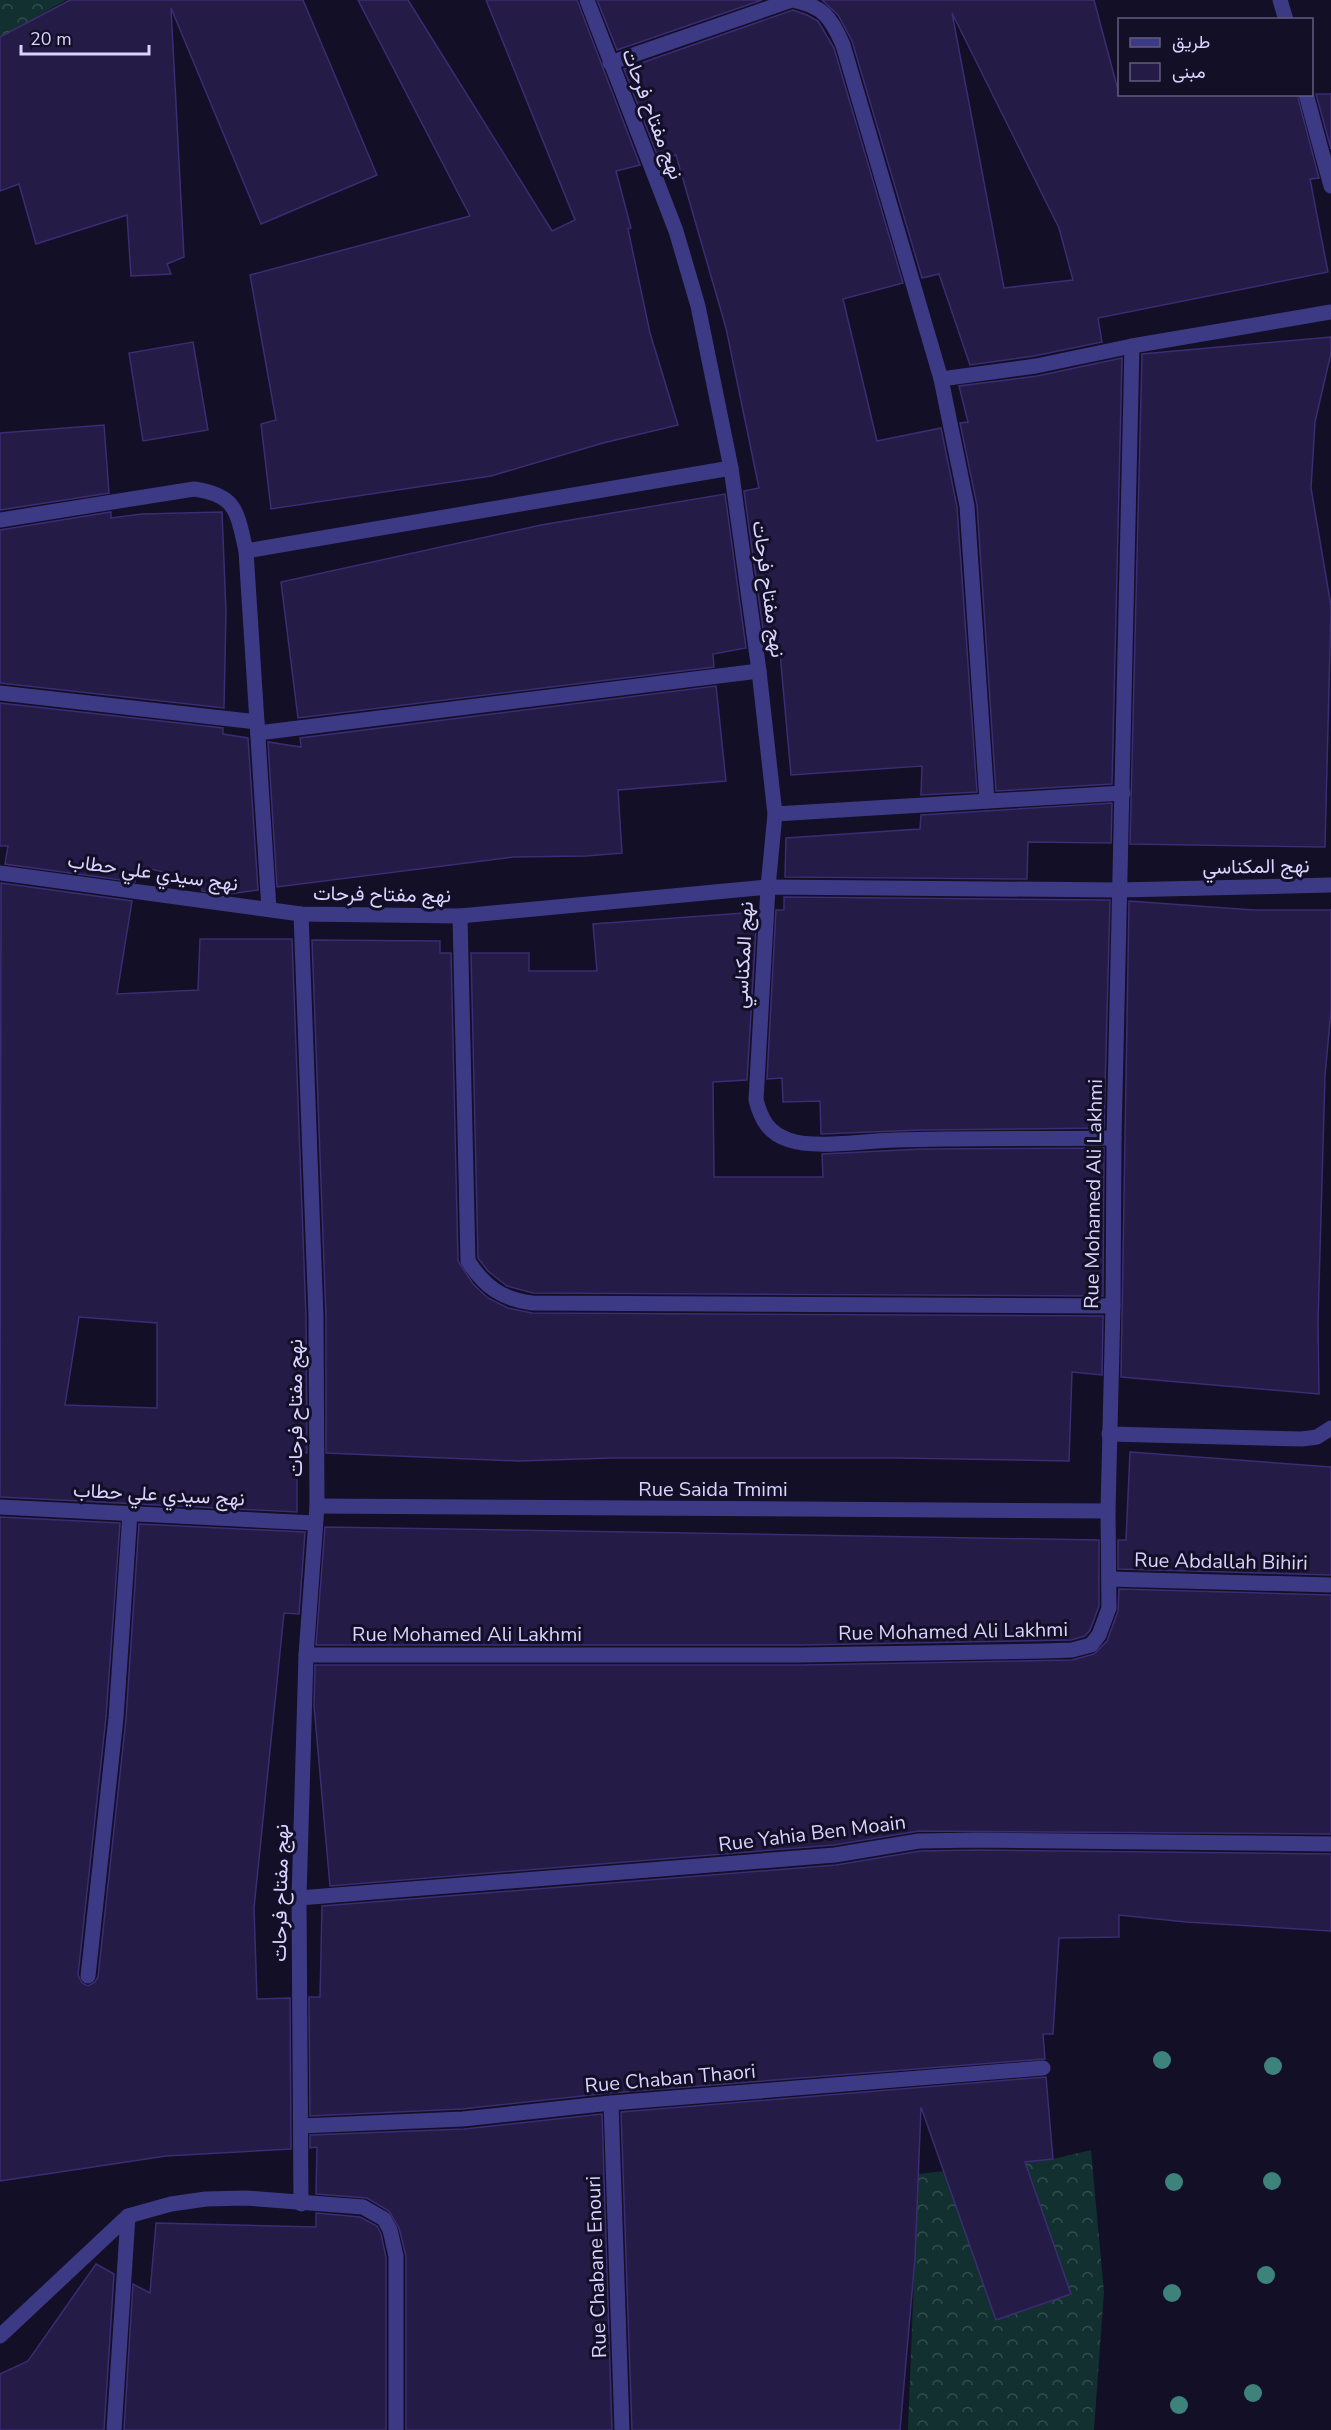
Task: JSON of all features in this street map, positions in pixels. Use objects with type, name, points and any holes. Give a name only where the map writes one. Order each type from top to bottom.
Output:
[{"type":"street","name":"نهج مفتاح فرحات","points":[[301,2204],[299,1898],[306,1655],[317,1506],[316,1317],[301,914],[460,916],[768,887],[775,814],[759,671],[731,468],[698,306],[676,231],[587,0]]},
{"type":"street","points":[[610,63],[792,0],[810,4],[824,12],[835,26],[843,45],[941,379],[967,506],[987,801]]},
{"type":"street","points":[[1280,0],[1285,18]]},
{"type":"street","points":[[1307,96],[1331,186]]},
{"type":"street","points":[[941,379],[1036,366],[1132,346],[1331,312]]},
{"type":"street","name":"Rue Mohamed Ali Lakhmi","points":[[306,1655],[801,1655],[1072,1650],[1091,1645],[1099,1635],[1109,1608],[1108,1511],[1114,1138],[1132,346]]},
{"type":"street","points":[[246,550],[731,468]]},
{"type":"street","points":[[0,520],[194,489],[213,492],[225,498],[238,514],[246,550],[269,909]]},
{"type":"street","points":[[0,693],[258,728],[759,671]]},
{"type":"street","points":[[775,814],[1123,793]]},
{"type":"street","name":"نهج سيدي علي حطاب","points":[[0,873],[301,914]]},
{"type":"street","name":"نهج المكناسي","points":[[1114,1138],[808,1143],[788,1140],[773,1132],[761,1120],[756,1100],[768,887],[1119,890],[1331,885]]},
{"type":"street","points":[[460,916],[468,1261],[486,1285],[500,1296],[532,1303],[1113,1306]]},
{"type":"street","points":[[1109,1434],[1302,1439],[1317,1437],[1331,1428]]},
{"type":"street","name":"Rue Saida Tmimi","points":[[317,1506],[1108,1511]]},
{"type":"street","name":"نهج سيدي علي حطاب","points":[[0,1507],[315,1523]]},
{"type":"street","points":[[88,1976],[116,1718],[130,1513]]},
{"type":"street","name":"Rue Abdallah Bihiri","points":[[1109,1579],[1331,1585]]},
{"type":"street","name":"Rue Yahia Ben Moain","points":[[299,1898],[835,1855],[919,1842],[978,1840],[1331,1844]]},
{"type":"street","name":"Rue Chaban Thaori","points":[[301,2126],[463,2119],[611,2103],[1042,2068]]},
{"type":"street","name":"Rue Chabane Enouri","points":[[611,2103],[622,2430]]},
{"type":"street","points":[[0,2336],[129,2216],[171,2204],[206,2199],[246,2198],[363,2207],[384,2219],[390,2230],[396,2256],[396,2430]]},
{"type":"street","points":[[114,2430],[129,2216]]},
{"type":"green space","points":[[0,0],[66,0],[0,38]]},
{"type":"green space","points":[[1091,2150],[1104,2292],[1094,2430],[908,2430],[918,2174],[1053,2159]]},
{"type":"building","points":[[70,0],[303,0],[377,175],[261,224],[171,8],[184,257],[167,264],[171,274],[131,276],[127,215],[36,244],[19,184],[0,191],[0,37]]},
{"type":"building","points":[[358,0],[408,0],[552,231],[575,220],[486,0],[577,0],[640,165],[616,171],[631,228],[628,229],[650,333],[678,425],[603,443],[491,476],[271,509],[261,424],[276,420],[250,275],[470,216]]},
{"type":"building","points":[[597,0],[762,0],[617,50]]},
{"type":"building","points":[[822,0],[1094,0],[1118,96],[1298,96],[1319,178],[1310,179],[1328,272],[1098,318],[1102,342],[1034,356],[970,365],[939,274],[922,278],[852,41],[838,15]],"holes":[[[952,13],[1059,228],[1073,280],[1004,288]]]},
{"type":"building","points":[[793,10],[818,21],[834,48],[903,283],[843,299],[877,441],[941,428],[957,507],[977,792],[921,795],[922,766],[791,775],[779,642],[765,644],[744,491],[759,488],[726,328],[676,155],[659,160],[624,69]]},
{"type":"building","points":[[1316,94],[1331,94],[1331,149]]},
{"type":"building","points":[[1331,337],[1331,353],[1315,422],[1311,488],[1331,606],[1325,847],[1130,844],[1142,354]]},
{"type":"building","points":[[193,342],[208,430],[143,441],[129,353]]},
{"type":"building","points":[[1122,358],[1112,784],[996,791],[977,505],[960,423],[968,422],[959,386],[1037,376]]},
{"type":"building","points":[[104,425],[109,493],[0,510],[0,433]]},
{"type":"building","points":[[725,494],[746,648],[713,654],[714,667],[298,718],[281,582],[541,525]]},
{"type":"building","points":[[111,512],[111,518],[142,514],[222,512],[226,612],[224,708],[0,683],[0,530]]},
{"type":"building","points":[[716,686],[726,781],[618,790],[622,853],[513,857],[277,887],[268,742],[301,747],[300,738]]},
{"type":"building","points":[[0,703],[223,728],[223,734],[248,738],[258,890],[229,894],[202,891],[202,881],[138,866],[135,882],[5,864],[8,846],[0,846]]},
{"type":"building","points":[[1112,803],[1111,843],[1028,842],[1027,879],[785,877],[786,838],[920,829],[921,815]]},
{"type":"building","points":[[1,883],[132,901],[117,994],[198,990],[200,939],[292,939],[306,1317],[307,1453],[297,1452],[297,1512],[0,1497]],"holes":[[[79,1317],[157,1323],[157,1408],[65,1405]]]},
{"type":"building","points":[[784,897],[1110,900],[1104,1128],[921,1130],[821,1134],[820,1101],[783,1102],[782,1078],[767,1079],[776,910],[784,910]]},
{"type":"building","points":[[1129,901],[1253,910],[1331,910],[1331,1010],[1325,1076],[1318,1322],[1319,1394],[1121,1377]]},
{"type":"building","points":[[757,912],[747,1080],[713,1082],[714,1177],[823,1177],[822,1154],[922,1149],[1104,1148],[1103,1296],[533,1293],[507,1286],[488,1271],[478,1258],[471,953],[529,953],[529,971],[597,971],[593,924]]},
{"type":"building","points":[[312,940],[440,941],[440,953],[451,953],[458,1261],[473,1284],[488,1298],[508,1308],[532,1313],[1103,1316],[1102,1375],[1072,1372],[1069,1461],[897,1458],[610,1458],[519,1461],[326,1453],[326,1317]]},
{"type":"building","points":[[1130,1452],[1331,1467],[1331,1575],[1118,1569],[1118,1540],[1126,1540]]},
{"type":"building","points":[[0,1517],[120,1523],[106,1717],[78,1975],[82,1983],[88,1986],[98,1977],[126,1719],[139,1524],[305,1532],[299,1614],[284,1613],[254,1908],[257,1999],[290,1998],[291,2149],[166,2156],[0,2181]]},
{"type":"building","points":[[325,1527],[1099,1540],[1099,1606],[1090,1630],[1085,1636],[1071,1640],[801,1645],[316,1645]]},
{"type":"building","points":[[1119,1589],[1331,1595],[1331,1834],[919,1831],[834,1845],[330,1886],[314,1706],[315,1665],[801,1665],[1072,1660],[1094,1654],[1107,1641],[1118,1611]]},
{"type":"building","points":[[920,1851],[1331,1854],[1331,1931],[1186,1922],[1119,1915],[1119,1937],[1059,1938],[1053,2034],[1043,2034],[1045,2059],[610,2093],[462,2109],[310,2116],[309,1997],[320,1997],[322,1906],[836,1865]]},
{"type":"building","points":[[1046,2077],[1053,2159],[1025,2162],[1071,2294],[996,2320],[921,2107],[915,2258],[900,2430],[632,2430],[621,2112]]},
{"type":"building","points":[[602,2114],[612,2430],[406,2430],[406,2256],[399,2228],[389,2211],[367,2198],[316,2194],[317,2147],[310,2148],[310,2135],[464,2129]]},
{"type":"building","points":[[316,2213],[360,2217],[377,2226],[381,2234],[386,2257],[386,2430],[124,2430],[133,2284],[150,2293],[156,2223],[316,2227]]},
{"type":"building","points":[[96,2264],[114,2274],[104,2430],[0,2430],[0,2374],[28,2361]]}]
